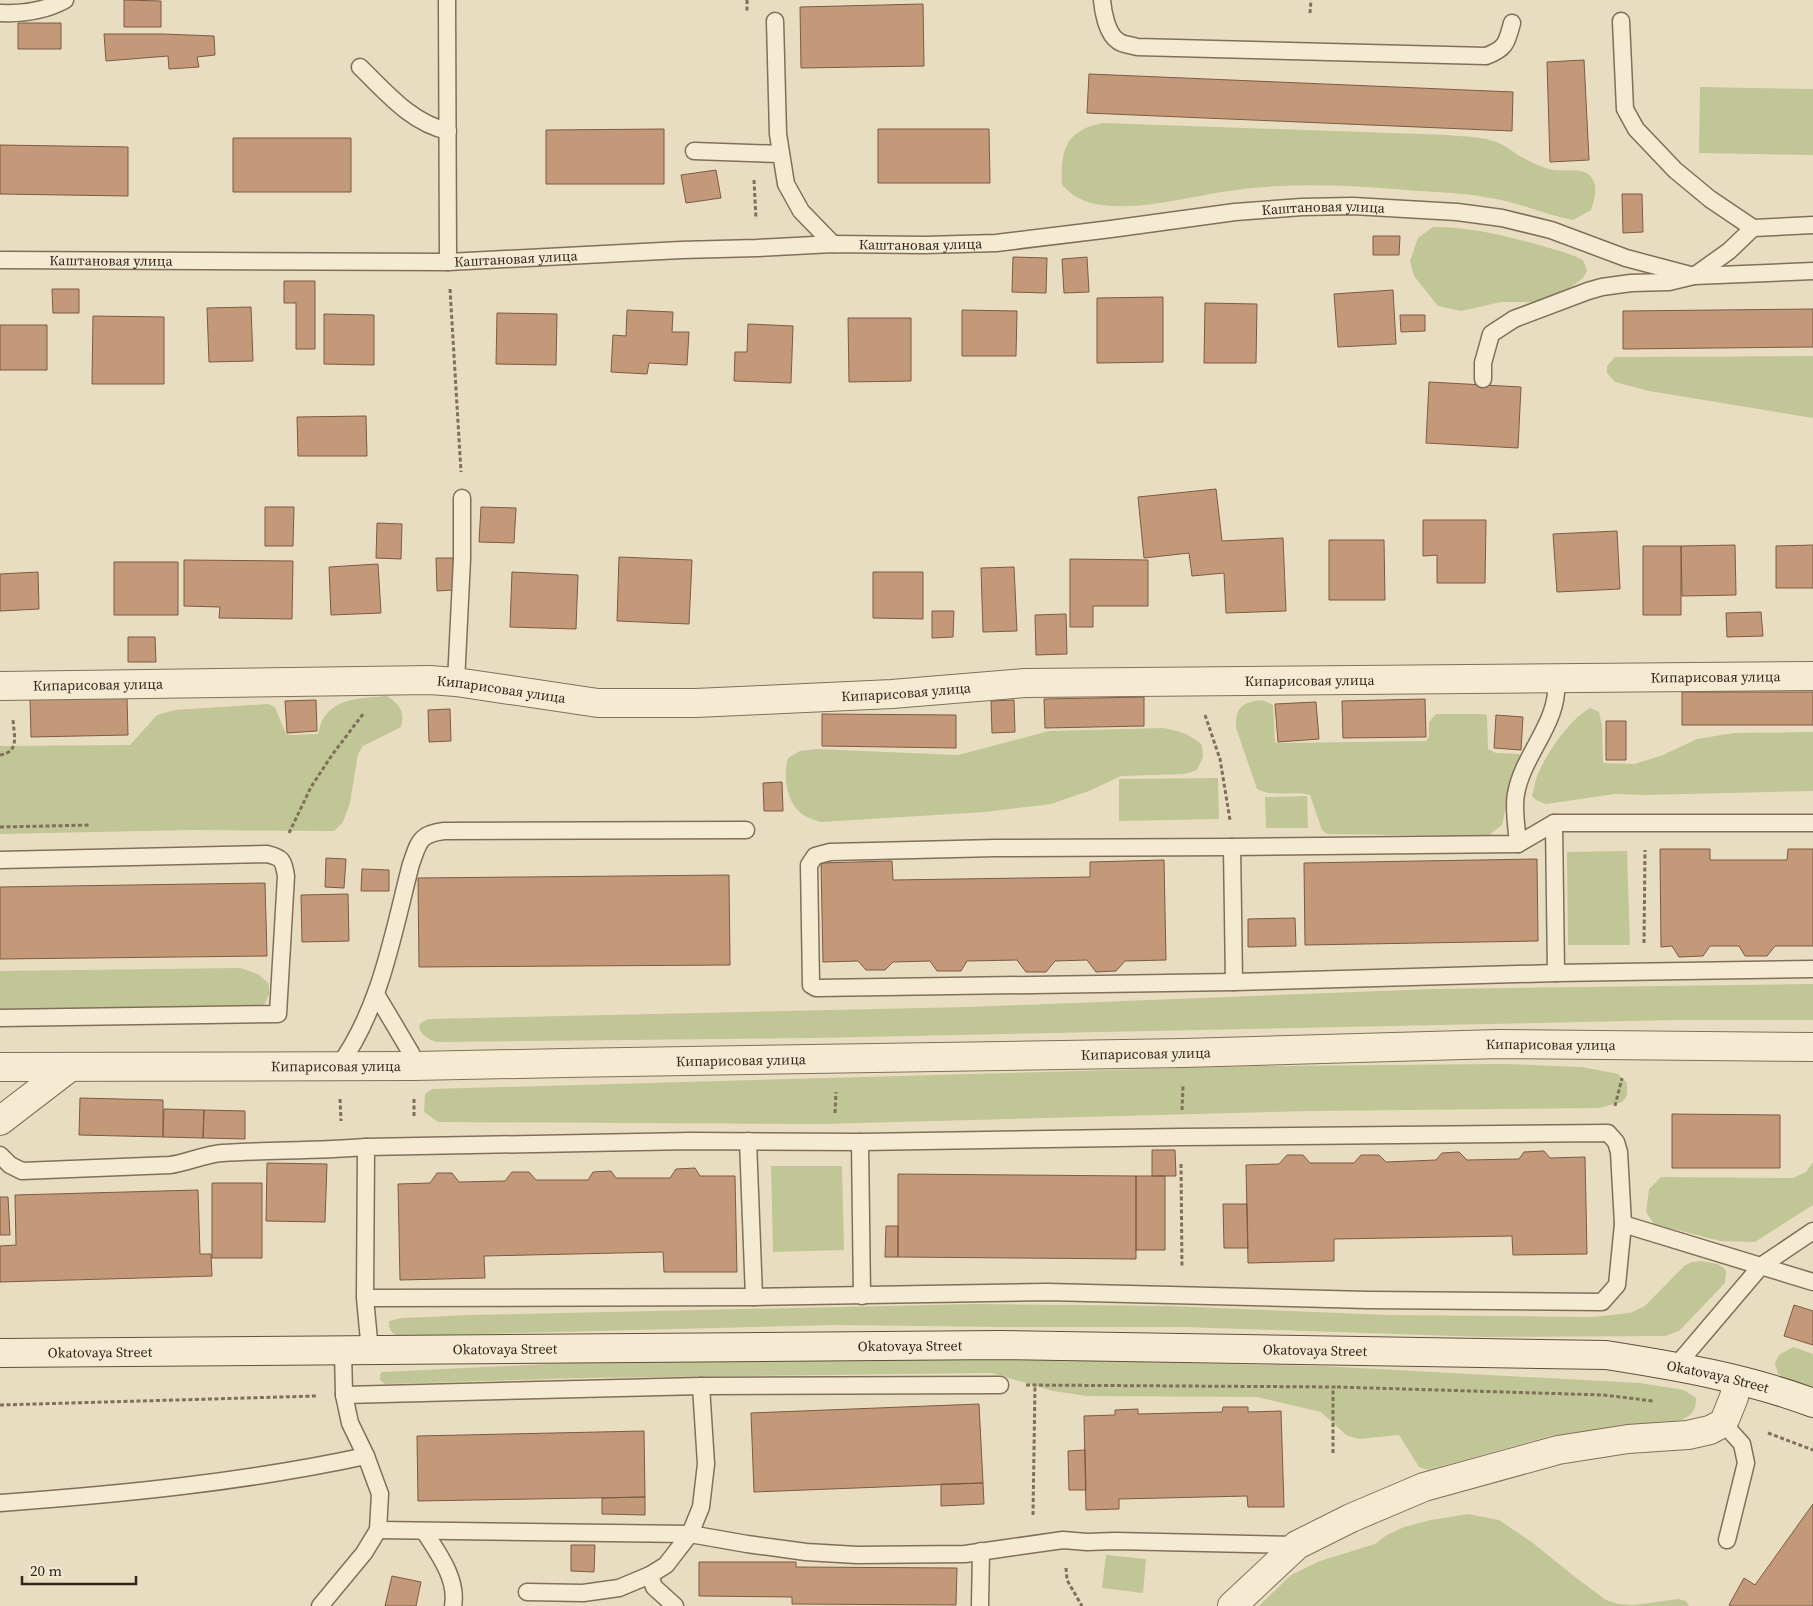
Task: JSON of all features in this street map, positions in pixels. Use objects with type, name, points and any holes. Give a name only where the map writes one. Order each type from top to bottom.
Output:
[{"type":"street","name":"Кипарисовая улица","points":[[6,686],[430,680],[456,682],[598,704],[622,704],[695,703],[892,694],[1025,683],[1813,676]]},
{"type":"street","name":"Кипарисовая улица","points":[[0,1067],[414,1066],[1184,1053],[1499,1044],[1813,1047]]},
{"type":"street","points":[[0,1121],[69,1068]]},
{"type":"street","name":"Okatovaya Street","points":[[0,1353],[1046,1345],[1606,1355],[1676,1366],[1787,1393],[1813,1403]]},
{"type":"street","points":[[1232,1606],[1297,1545],[1351,1518],[1424,1487],[1558,1450],[1628,1439],[1688,1434],[1710,1430],[1724,1420],[1734,1397],[1737,1381]]},
{"type":"lane","points":[[0,13],[22,14],[54,6],[65,0]]},
{"type":"lane","points":[[447,0],[448,262]]},
{"type":"lane","points":[[1102,0],[1112,36],[1120,42],[1137,47],[1486,56],[1497,52],[1507,43],[1512,23]]},
{"type":"lane","points":[[775,21],[778,134],[786,184],[801,211],[832,244]]},
{"type":"lane","points":[[1621,22],[1625,109],[1636,129],[1675,170],[1710,199],[1753,228],[1813,225]]},
{"type":"lane","points":[[360,67],[412,116],[436,128],[448,131]]},
{"type":"lane","points":[[694,151],[780,154]]},
{"type":"lane","name":"Каштановая улица","points":[[0,260],[448,262],[832,244],[925,246],[996,243],[1235,212],[1302,207],[1353,206],[1457,212],[1502,218],[1551,230],[1626,258],[1694,276]]},
{"type":"lane","points":[[1694,276],[1729,251],[1753,228]]},
{"type":"lane","points":[[1484,379],[1483,363],[1491,334],[1514,319],[1602,287],[1631,283],[1669,282],[1694,276],[1813,271]]},
{"type":"lane","points":[[456,682],[462,559],[462,498]]},
{"type":"lane","points":[[1518,844],[1515,794],[1532,751],[1546,728],[1556,697],[1556,678]]},
{"type":"lane","points":[[1813,823],[1554,824],[1518,844],[977,848],[830,852],[814,856],[809,865],[811,985],[816,988],[1234,982],[1556,973],[1813,969]]},
{"type":"lane","points":[[1554,824],[1556,973]]},
{"type":"lane","points":[[338,1067],[358,1035],[376,994],[411,864],[419,842],[430,833],[444,831],[746,830]]},
{"type":"lane","points":[[1232,846],[1234,982]]},
{"type":"lane","points":[[0,860],[267,854],[279,857],[283,861],[286,876],[278,1014],[0,1018]]},
{"type":"lane","points":[[376,994],[411,1053],[414,1066]]},
{"type":"lane","points":[[0,1155],[10,1165],[22,1172],[183,1164],[220,1153],[366,1147],[748,1141],[860,1142],[1608,1133],[1616,1142],[1619,1152],[1623,1224],[1617,1286],[1602,1302],[1368,1300],[1047,1292],[754,1297],[365,1298]]},
{"type":"lane","points":[[748,1141],[754,1297]]},
{"type":"lane","points":[[860,1142],[862,1296]]},
{"type":"lane","points":[[366,1147],[365,1298],[370,1351]]},
{"type":"lane","points":[[1623,1224],[1813,1282]]},
{"type":"lane","points":[[1676,1366],[1761,1266],[1813,1231]]},
{"type":"lane","points":[[320,1606],[364,1553],[378,1530],[380,1494],[366,1456],[350,1424],[344,1395],[343,1351]]},
{"type":"lane","points":[[344,1395],[701,1386],[1000,1385]]},
{"type":"lane","points":[[527,1592],[583,1593],[619,1588],[650,1575],[666,1565],[690,1534],[701,1507],[706,1464],[701,1386]]},
{"type":"lane","points":[[1724,1420],[1742,1444],[1746,1462],[1727,1540]]},
{"type":"lane","points":[[0,1503],[180,1487],[311,1468],[366,1456]]},
{"type":"lane","points":[[378,1530],[690,1534],[806,1552],[857,1555],[965,1554],[1063,1540],[1086,1542],[1297,1545]]},
{"type":"lane","points":[[424,1531],[445,1564],[455,1596],[453,1606]]},
{"type":"lane","points":[[980,1606],[981,1551]]},
{"type":"lane","points":[[650,1575],[654,1587],[675,1606]]},
{"type":"path","points":[[1310,13],[1311,0]]},
{"type":"path","points":[[754,179],[757,248]]},
{"type":"path","points":[[448,262],[462,498]]},
{"type":"path","points":[[279,857],[294,820],[311,787],[332,755],[362,716],[384,681]]},
{"type":"path","points":[[1191,682],[1210,724],[1220,759],[1232,846]]},
{"type":"path","points":[[0,755],[12,750],[14,744],[6,686]]},
{"type":"path","points":[[1643,972],[1645,823]]},
{"type":"path","points":[[0,827],[91,825]]},
{"type":"path","points":[[1608,1133],[1621,1082],[1634,1045]]},
{"type":"path","points":[[1182,1296],[1181,1137],[1184,1053]]},
{"type":"path","points":[[835,1141],[837,1059]]},
{"type":"path","points":[[414,1066],[415,1146]]},
{"type":"path","points":[[338,1067],[342,1149]]},
{"type":"path","points":[[1033,1544],[1035,1385]]},
{"type":"path","points":[[1333,1453],[1335,1387],[1604,1395],[1654,1401]]},
{"type":"path","points":[[0,1405],[344,1395]]},
{"type":"path","points":[[1724,1420],[1813,1450]]},
{"type":"path","points":[[1063,1540],[1067,1580],[1082,1606]]},
{"type":"green space","points":[[1700,87],[1813,89],[1813,155],[1699,153]]},
{"type":"green space","points":[[1103,123],[1448,135],[1482,138],[1495,141],[1544,168],[1575,170],[1585,173],[1593,180],[1595,195],[1591,210],[1573,220],[1506,201],[1474,195],[1337,186],[1268,187],[1222,192],[1146,205],[1106,205],[1088,202],[1073,195],[1062,185],[1064,152],[1073,136],[1091,126]]},
{"type":"green space","points":[[1433,227],[1460,228],[1486,232],[1550,248],[1583,260],[1587,271],[1583,278],[1571,287],[1552,297],[1532,302],[1501,302],[1461,311],[1438,306],[1414,276],[1410,261],[1418,238]]},
{"type":"green space","points":[[1813,356],[1813,418],[1649,391],[1615,382],[1607,373],[1607,366],[1615,357]]},
{"type":"green space","points":[[387,696],[395,702],[402,713],[401,727],[363,746],[358,754],[350,803],[343,822],[334,831],[191,830],[0,834],[0,746],[130,745],[157,715],[175,710],[268,704],[275,707],[286,734],[318,734],[324,718],[338,705],[362,698]]},
{"type":"green space","points":[[1262,700],[1273,705],[1275,742],[1278,743],[1426,741],[1429,736],[1429,722],[1436,714],[1487,715],[1488,749],[1496,753],[1519,754],[1522,759],[1512,781],[1502,825],[1488,836],[1327,834],[1322,830],[1310,795],[1297,793],[1276,794],[1257,789],[1236,728],[1236,721],[1239,710],[1245,704]]},
{"type":"green space","points":[[1590,708],[1599,712],[1602,725],[1603,763],[1635,764],[1663,755],[1697,739],[1734,733],[1813,732],[1813,791],[1615,794],[1546,804],[1536,800],[1532,796],[1535,783],[1546,758],[1566,729],[1582,713]]},
{"type":"green space","points":[[1164,728],[1175,730],[1193,738],[1202,745],[1203,757],[1197,770],[1185,774],[1121,776],[1089,791],[1051,804],[985,812],[821,822],[806,817],[797,809],[792,803],[787,788],[788,758],[800,751],[816,749],[958,755],[1049,731]]},
{"type":"green space","points":[[1218,778],[1219,819],[1119,821],[1119,779]]},
{"type":"green space","points":[[1307,796],[1308,828],[1266,828],[1265,797]]},
{"type":"green space","points":[[1627,851],[1630,945],[1568,945],[1567,852]]},
{"type":"green space","points":[[240,968],[258,974],[269,984],[269,994],[264,1005],[255,1008],[0,1009],[0,971]]},
{"type":"green space","points":[[1813,984],[1813,1020],[1676,1020],[813,1038],[436,1042],[423,1034],[419,1026],[422,1022],[429,1019],[968,1007],[1432,989]]},
{"type":"green space","points":[[1503,1064],[1582,1067],[1618,1074],[1627,1083],[1627,1096],[1622,1102],[1599,1108],[1310,1111],[822,1124],[438,1122],[424,1112],[425,1094],[432,1089],[1256,1066]]},
{"type":"green space","points":[[1813,1162],[1813,1205],[1755,1242],[1720,1241],[1654,1224],[1646,1212],[1649,1189],[1661,1177],[1793,1178],[1806,1172]]},
{"type":"green space","points":[[771,1166],[842,1166],[844,1250],[773,1252]]},
{"type":"green space","points":[[1701,1261],[1718,1264],[1725,1269],[1725,1283],[1679,1331],[1665,1336],[1485,1337],[1185,1327],[835,1325],[397,1336],[391,1332],[389,1324],[389,1321],[402,1318],[471,1315],[976,1304],[1169,1306],[1388,1315],[1591,1317],[1630,1313],[1645,1306],[1684,1266],[1692,1262]]},
{"type":"green space","points":[[1793,1347],[1813,1354],[1813,1389],[1778,1374],[1775,1363],[1779,1355]]},
{"type":"green space","points":[[999,1359],[1322,1366],[1640,1383],[1684,1390],[1696,1398],[1696,1402],[1693,1411],[1682,1420],[1550,1436],[1428,1470],[1419,1467],[1399,1435],[1358,1439],[1346,1435],[1321,1412],[1257,1397],[1087,1396],[1053,1391],[992,1373],[579,1378],[385,1384],[380,1380],[382,1372],[611,1361]]},
{"type":"green space","points":[[1468,1514],[1499,1520],[1533,1543],[1606,1600],[1619,1604],[1634,1605],[1678,1599],[1686,1601],[1689,1606],[1259,1606],[1291,1575],[1320,1561],[1375,1544],[1387,1535],[1404,1527]]},
{"type":"green space","points":[[1106,1555],[1146,1559],[1143,1593],[1102,1588]]},
{"type":"building","points":[[124,0],[161,1],[161,27],[124,27]]},
{"type":"building","points":[[923,4],[924,66],[801,68],[800,7]]},
{"type":"building","points":[[18,23],[61,23],[61,49],[18,49]]},
{"type":"building","points":[[104,34],[214,36],[215,55],[197,57],[199,67],[169,69],[168,56],[106,61]]},
{"type":"building","points":[[1584,60],[1589,160],[1550,162],[1547,62]]},
{"type":"building","points":[[1089,74],[1513,92],[1512,131],[1087,113]]},
{"type":"building","points":[[664,129],[664,184],[546,184],[546,130]]},
{"type":"building","points":[[878,129],[989,129],[990,183],[878,183]]},
{"type":"building","points":[[233,138],[351,138],[351,192],[233,192]]},
{"type":"building","points":[[0,145],[128,147],[128,196],[0,194]]},
{"type":"building","points":[[716,170],[721,198],[686,203],[681,175]]},
{"type":"building","points":[[1622,194],[1642,194],[1643,232],[1623,233]]},
{"type":"building","points":[[1373,236],[1400,236],[1399,255],[1373,255]]},
{"type":"building","points":[[1013,257],[1047,258],[1046,293],[1012,292]]},
{"type":"building","points":[[1087,257],[1089,292],[1064,293],[1062,259]]},
{"type":"building","points":[[284,281],[315,281],[315,349],[296,349],[296,303],[284,303]]},
{"type":"building","points":[[52,289],[79,289],[79,313],[53,313]]},
{"type":"building","points":[[1393,290],[1396,344],[1338,347],[1334,294]]},
{"type":"building","points":[[1163,297],[1163,362],[1097,363],[1097,298]]},
{"type":"building","points":[[1205,303],[1257,304],[1256,363],[1204,363]]},
{"type":"building","points":[[251,307],[253,361],[209,362],[207,308]]},
{"type":"building","points":[[1813,309],[1813,347],[1623,349],[1623,311]]},
{"type":"building","points":[[627,310],[673,312],[672,332],[689,332],[687,365],[649,363],[647,374],[611,372],[613,335],[626,336]]},
{"type":"building","points":[[962,310],[1017,311],[1016,356],[962,356]]},
{"type":"building","points":[[497,313],[557,314],[556,365],[496,364]]},
{"type":"building","points":[[324,314],[374,315],[374,365],[324,364]]},
{"type":"building","points":[[1400,315],[1425,315],[1425,331],[1401,332]]},
{"type":"building","points":[[93,316],[164,317],[164,384],[92,384]]},
{"type":"building","points":[[848,318],[911,318],[911,381],[849,382]]},
{"type":"building","points":[[748,324],[793,326],[791,383],[734,381],[735,352],[747,352]]},
{"type":"building","points":[[0,325],[47,325],[47,370],[0,370]]},
{"type":"building","points":[[1429,382],[1521,387],[1518,448],[1426,443]]},
{"type":"building","points":[[366,416],[367,456],[298,456],[297,417]]},
{"type":"building","points":[[1216,489],[1222,541],[1283,538],[1286,611],[1226,613],[1224,573],[1192,576],[1189,553],[1144,558],[1138,497]]},
{"type":"building","points":[[265,507],[294,507],[293,546],[265,546]]},
{"type":"building","points":[[481,507],[516,508],[514,543],[479,542]]},
{"type":"building","points":[[1423,520],[1486,520],[1485,583],[1437,583],[1437,555],[1423,556]]},
{"type":"building","points":[[377,523],[402,524],[401,559],[376,558]]},
{"type":"building","points":[[1617,531],[1620,589],[1557,592],[1553,534]]},
{"type":"building","points":[[1329,540],[1384,540],[1385,600],[1329,600]]},
{"type":"building","points":[[1735,545],[1736,595],[1682,596],[1681,546]]},
{"type":"building","points":[[1813,545],[1813,588],[1776,588],[1776,546]]},
{"type":"building","points":[[1643,546],[1681,546],[1681,615],[1643,615]]},
{"type":"building","points":[[619,557],[692,560],[689,624],[617,621]]},
{"type":"building","points":[[436,558],[453,558],[453,590],[437,591]]},
{"type":"building","points":[[1070,559],[1148,560],[1148,606],[1093,606],[1093,627],[1070,627]]},
{"type":"building","points":[[184,560],[293,561],[292,619],[219,618],[220,607],[184,606]]},
{"type":"building","points":[[114,562],[178,562],[178,615],[114,615]]},
{"type":"building","points":[[378,564],[381,613],[331,615],[329,567]]},
{"type":"building","points":[[1014,567],[1017,631],[983,632],[981,568]]},
{"type":"building","points":[[38,572],[39,609],[0,611],[0,574]]},
{"type":"building","points":[[512,572],[578,575],[576,629],[510,627]]},
{"type":"building","points":[[873,572],[923,572],[923,619],[873,618]]},
{"type":"building","points":[[932,611],[954,611],[953,637],[932,638]]},
{"type":"building","points":[[1761,612],[1763,636],[1727,637],[1726,613]]},
{"type":"building","points":[[1066,614],[1067,654],[1036,655],[1035,615]]},
{"type":"building","points":[[128,637],[155,637],[156,662],[128,662]]},
{"type":"building","points":[[1682,692],[1813,692],[1813,725],[1682,725]]},
{"type":"building","points":[[1144,697],[1144,726],[1045,728],[1044,699]]},
{"type":"building","points":[[127,698],[128,735],[31,737],[30,699]]},
{"type":"building","points":[[1425,699],[1426,737],[1343,738],[1342,701]]},
{"type":"building","points":[[316,700],[317,731],[287,733],[285,701]]},
{"type":"building","points":[[1014,700],[1015,732],[992,733],[991,701]]},
{"type":"building","points":[[1316,702],[1319,739],[1278,742],[1275,704]]},
{"type":"building","points":[[450,709],[451,741],[429,742],[428,710]]},
{"type":"building","points":[[822,714],[956,715],[956,748],[822,746]]},
{"type":"building","points":[[1496,715],[1523,717],[1521,750],[1494,748]]},
{"type":"building","points":[[1606,721],[1626,721],[1626,760],[1606,760]]},
{"type":"building","points":[[782,782],[783,811],[764,811],[763,783]]},
{"type":"building","points":[[1660,849],[1710,849],[1710,860],[1787,860],[1788,849],[1813,849],[1813,946],[1775,946],[1767,956],[1745,956],[1739,946],[1710,946],[1703,956],[1679,957],[1672,946],[1661,947]]},
{"type":"building","points":[[326,858],[346,859],[344,888],[325,887]]},
{"type":"building","points":[[1537,859],[1538,941],[1305,945],[1304,863]]},
{"type":"building","points":[[1164,860],[1166,960],[1125,961],[1116,971],[1096,972],[1087,960],[1055,961],[1046,972],[1026,972],[1017,960],[967,961],[961,971],[937,971],[930,961],[893,962],[885,970],[866,970],[858,961],[823,962],[821,863],[892,861],[893,880],[1090,877],[1090,862]]},
{"type":"building","points":[[362,869],[389,870],[389,891],[361,891]]},
{"type":"building","points":[[729,875],[730,965],[419,967],[418,878]]},
{"type":"building","points":[[265,883],[267,956],[0,959],[0,887]]},
{"type":"building","points":[[348,894],[349,941],[302,942],[301,895]]},
{"type":"building","points":[[1295,918],[1296,946],[1248,947],[1248,919]]},
{"type":"building","points":[[80,1098],[163,1100],[163,1137],[79,1135]]},
{"type":"building","points":[[164,1109],[204,1110],[203,1138],[163,1137]]},
{"type":"building","points":[[204,1110],[245,1111],[245,1139],[203,1138]]},
{"type":"building","points":[[1672,1114],[1780,1115],[1780,1168],[1672,1168]]},
{"type":"building","points":[[1152,1150],[1175,1150],[1176,1176],[1152,1176]]},
{"type":"building","points":[[1544,1151],[1550,1158],[1585,1157],[1587,1254],[1513,1255],[1512,1236],[1334,1239],[1334,1261],[1248,1263],[1246,1165],[1279,1164],[1287,1155],[1303,1155],[1310,1163],[1354,1163],[1361,1155],[1379,1155],[1386,1162],[1436,1160],[1442,1153],[1459,1152],[1467,1160],[1519,1159],[1524,1152]]},
{"type":"building","points":[[267,1163],[327,1164],[325,1222],[266,1221]]},
{"type":"building","points":[[695,1168],[700,1176],[735,1176],[737,1272],[664,1272],[663,1252],[484,1256],[485,1278],[400,1280],[398,1184],[430,1183],[437,1173],[452,1173],[459,1182],[505,1181],[512,1172],[529,1172],[536,1180],[588,1180],[593,1172],[611,1171],[616,1178],[670,1178],[676,1169]]},
{"type":"building","points":[[898,1174],[1136,1176],[1136,1259],[898,1257]]},
{"type":"building","points":[[1136,1176],[1165,1176],[1165,1250],[1136,1250]]},
{"type":"building","points":[[212,1183],[262,1183],[262,1258],[212,1258]]},
{"type":"building","points":[[198,1190],[200,1254],[211,1254],[212,1276],[0,1282],[0,1246],[16,1245],[15,1195]]},
{"type":"building","points":[[0,1197],[8,1197],[10,1235],[0,1235]]},
{"type":"building","points":[[1223,1204],[1247,1204],[1248,1248],[1224,1248]]},
{"type":"building","points":[[886,1226],[898,1226],[898,1257],[885,1257]]},
{"type":"building","points":[[1794,1305],[1813,1311],[1813,1345],[1784,1336]]},
{"type":"building","points":[[979,1404],[983,1483],[754,1492],[751,1413]]},
{"type":"building","points":[[1223,1407],[1248,1407],[1248,1412],[1281,1411],[1284,1507],[1248,1507],[1247,1496],[1119,1499],[1119,1509],[1086,1510],[1084,1416],[1115,1415],[1115,1410],[1138,1409],[1138,1414],[1222,1412]]},
{"type":"building","points":[[644,1431],[645,1497],[418,1501],[417,1436]]},
{"type":"building","points":[[1085,1450],[1086,1490],[1069,1490],[1068,1451]]},
{"type":"building","points":[[983,1483],[984,1504],[941,1506],[941,1484]]},
{"type":"building","points":[[645,1497],[645,1515],[602,1514],[602,1498]]},
{"type":"building","points":[[1813,1504],[1813,1606],[1729,1605],[1744,1578],[1755,1585]]},
{"type":"building","points":[[571,1545],[595,1545],[594,1572],[571,1571]]},
{"type":"building","points":[[699,1562],[796,1562],[796,1567],[957,1568],[956,1605],[792,1604],[792,1597],[699,1596]]},
{"type":"building","points":[[392,1576],[421,1582],[416,1606],[385,1606]]}]
